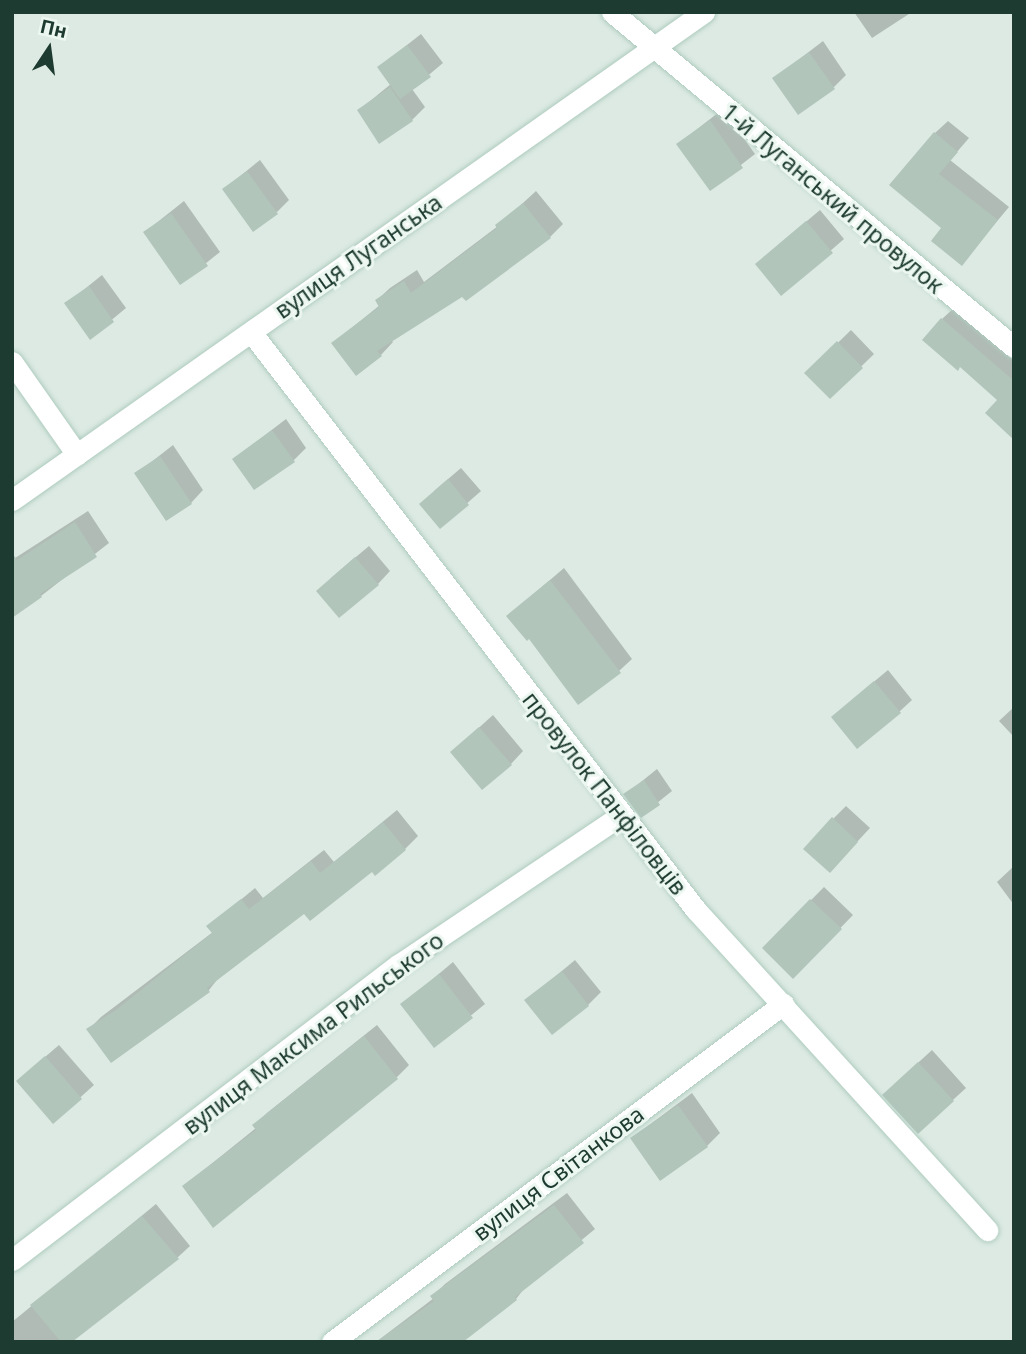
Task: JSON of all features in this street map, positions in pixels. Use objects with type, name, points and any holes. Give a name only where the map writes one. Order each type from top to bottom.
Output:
[{"type":"street","name":"1-й Луганський провулок","points":[[612,12],[1014,348]]},
{"type":"street","name":"вулиця Луганська","points":[[12,500],[704,12]]},
{"type":"street","name":"провулок Панфіловців","points":[[251,332],[696,910],[987,1230]]},
{"type":"street","points":[[12,362],[77,455]]},
{"type":"street","name":"вулиця Максима Рильського","points":[[12,1260],[398,965],[621,815]]},
{"type":"street","name":"вулиця Світанкова","points":[[332,1342],[783,1004]]},
{"type":"building","points":[[407,45],[431,77],[400,99],[377,67]]},
{"type":"building","points":[[809,52],[835,89],[798,115],[772,78]]},
{"type":"building","points":[[390,87],[413,121],[379,144],[357,110]]},
{"type":"building","points":[[710,120],[743,168],[710,191],[676,144]]},
{"type":"building","points":[[934,132],[958,152],[939,174],[998,220],[962,266],[931,241],[941,228],[889,185]]},
{"type":"building","points":[[247,171],[278,214],[253,232],[222,189]]},
{"type":"building","points":[[523,203],[551,238],[466,301],[462,297],[377,351],[382,356],[356,376],[331,343],[379,307],[375,300],[404,281],[411,293],[497,228],[495,225]]},
{"type":"building","points":[[171,213],[208,266],[180,285],[143,232]]},
{"type":"building","points":[[806,221],[833,253],[781,296],[755,264]]},
{"type":"building","points":[[89,286],[114,322],[90,340],[64,303]]},
{"type":"building","points":[[941,318],[1014,381],[1014,440],[985,413],[997,400],[960,367],[958,371],[922,340]]},
{"type":"building","points":[[837,341],[863,368],[830,399],[804,373]]},
{"type":"building","points":[[272,430],[295,462],[254,490],[232,459]]},
{"type":"building","points":[[160,456],[192,504],[166,521],[134,473]]},
{"type":"building","points":[[448,479],[469,505],[440,529],[419,504]]},
{"type":"building","points":[[75,522],[97,557],[40,594],[42,597],[12,618],[12,553],[17,560]]},
{"type":"building","points":[[355,557],[379,585],[339,618],[316,591]]},
{"type":"building","points":[[550,580],[621,673],[578,705],[529,639],[527,641],[506,616]]},
{"type":"building","points":[[874,681],[901,713],[857,749],[831,717]]},
{"type":"building","points":[[479,727],[512,765],[482,790],[450,752]]},
{"type":"building","points":[[644,780],[660,805],[641,818],[623,794]]},
{"type":"building","points":[[832,817],[858,842],[830,873],[803,849]]},
{"type":"building","points":[[383,822],[406,850],[375,876],[372,872],[310,921],[304,914],[207,988],[210,992],[111,1063],[86,1029],[116,1010],[212,933],[206,926],[241,899],[249,909],[311,861],[320,873]]},
{"type":"building","points":[[810,899],[842,929],[793,979],[762,948]]},
{"type":"building","points":[[562,971],[589,1006],[552,1035],[524,1000]]},
{"type":"building","points":[[439,974],[473,1018],[434,1048],[400,1004]]},
{"type":"building","points":[[364,1036],[398,1079],[213,1228],[182,1186],[256,1130],[252,1125]]},
{"type":"building","points":[[45,1056],[82,1099],[53,1124],[16,1081]]},
{"type":"building","points":[[918,1062],[954,1101],[918,1134],[882,1095]]},
{"type":"building","points":[[678,1105],[708,1147],[660,1181],[630,1138]]},
{"type":"building","points":[[554,1205],[584,1243],[463,1342],[376,1342],[434,1301],[430,1296]]},
{"type":"building","points":[[142,1216],[179,1259],[72,1342],[61,1342],[30,1305]]}]
